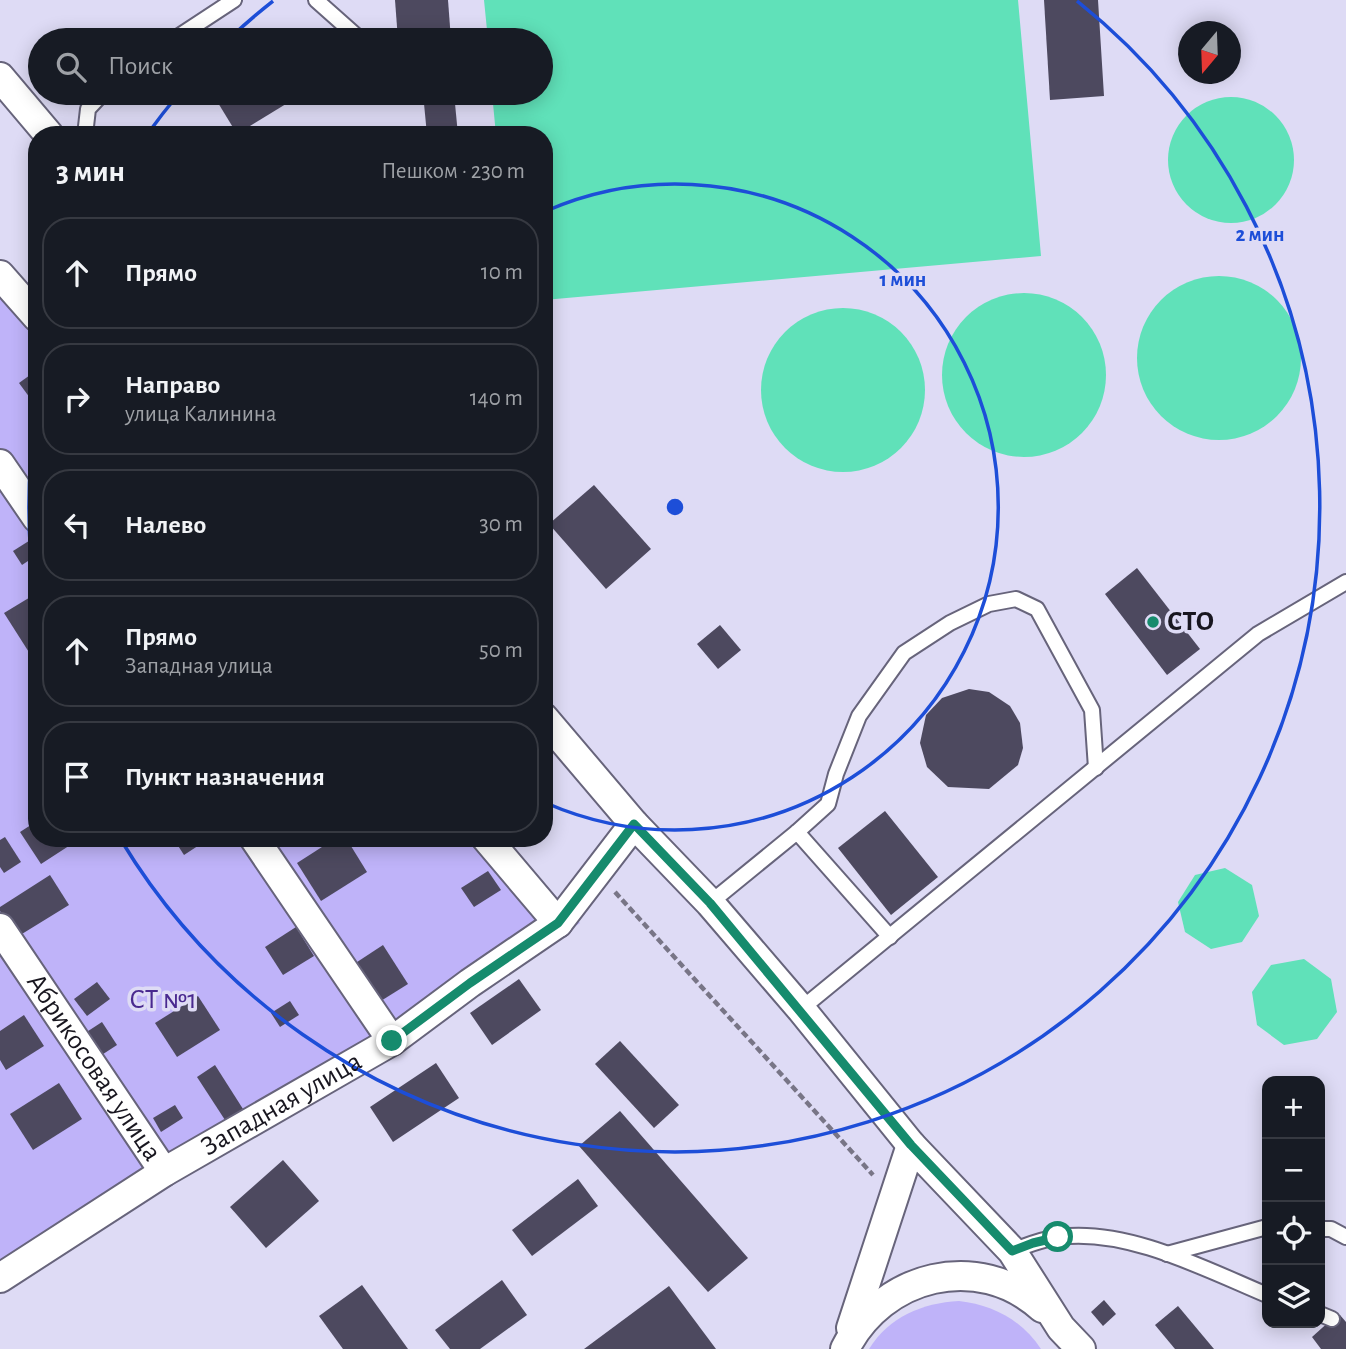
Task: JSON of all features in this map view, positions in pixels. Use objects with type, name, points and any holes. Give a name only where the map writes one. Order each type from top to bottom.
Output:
[{"type":"street","points":[[0,77],[41,126]]},
{"type":"street","points":[[0,275],[28,307]]},
{"type":"street","points":[[0,464],[28,505]]},
{"type":"street","points":[[553,729],[634,824],[710,903],[801,1009],[911,1145],[1012,1251],[1067,1339]]},
{"type":"street","name":"Западная улица","points":[[0,1278],[164,1172],[392,1041],[558,923],[634,824]]},
{"type":"street","points":[[260,847],[392,1041]]},
{"type":"street","points":[[493,847],[558,923]]},
{"type":"street","name":"Абрикосовая улица","points":[[0,928],[164,1172]]},
{"type":"street","points":[[845,1349],[911,1145]]},
{"type":"street","points":[[845,1349],[863,1320],[888,1298],[908,1286],[941,1277],[975,1277],[1008,1286],[1037,1303],[1067,1339],[1081,1349]]},
{"type":"lane","points":[[191,28],[234,0]]},
{"type":"lane","points":[[316,0],[348,28]]},
{"type":"lane","points":[[86,126],[88,109],[92,105]]},
{"type":"lane","points":[[801,1009],[1258,634],[1346,582]]},
{"type":"lane","points":[[710,903],[828,804],[836,774],[859,716],[904,653],[950,623],[989,604],[1016,599],[1037,609],[1091,710],[1096,768]]},
{"type":"lane","points":[[797,832],[890,937]]},
{"type":"lane","points":[[1167,1254],[1262,1228]]},
{"type":"lane","points":[[1325,1229],[1331,1229],[1346,1237]]},
{"type":"lane","points":[[1012,1251],[1058,1237],[1087,1236],[1116,1240],[1167,1254],[1262,1292]]},
{"type":"path","points":[[597,872],[875,1177]]},
{"type":"green space","name":"СТ №1","points":[[0,260],[28,293],[28,847],[512,847],[580,923],[326,1097],[198,1164],[0,1293]]},
{"type":"green space","points":[[959,1301],[983,1306],[1006,1316],[1025,1330],[1041,1349],[869,1349],[886,1328],[908,1314],[932,1305]]},
{"type":"shaded area","points":[[484,0],[1018,0],[1041,256],[553,299],[553,126],[495,126],[493,105],[553,105],[553,28],[487,28]]},
{"type":"shaded area","points":[[1231,97],[1255,102],[1276,115],[1289,136],[1294,160],[1289,184],[1276,205],[1255,218],[1231,223],[1207,218],[1186,205],[1173,184],[1168,160],[1173,136],[1186,115],[1207,102]]},
{"type":"shaded area","points":[[1219,276],[1250,282],[1277,300],[1295,327],[1301,358],[1295,389],[1277,416],[1250,434],[1219,440],[1188,434],[1161,416],[1143,389],[1137,358],[1143,327],[1161,300],[1188,282]]},
{"type":"shaded area","points":[[1024,293],[1055,299],[1082,317],[1100,344],[1106,375],[1100,406],[1082,433],[1055,451],[1024,457],[993,451],[966,433],[948,406],[942,375],[948,344],[966,317],[993,299]]},
{"type":"shaded area","points":[[843,308],[874,314],[901,332],[919,359],[925,390],[919,421],[901,448],[874,466],[843,472],[812,466],[785,448],[767,421],[761,390],[767,359],[785,332],[812,314]]},
{"type":"shaded area","points":[[1225,868],[1252,885],[1259,916],[1242,942],[1211,949],[1185,932],[1178,902],[1195,875]]},
{"type":"shaded area","points":[[1304,959],[1331,979],[1337,1012],[1317,1039],[1284,1045],[1257,1025],[1252,992],[1271,965]]},
{"type":"building","points":[[395,0],[448,0],[450,28],[397,28]]},
{"type":"building","points":[[1044,0],[1098,0],[1104,96],[1050,100]]},
{"type":"building","points":[[219,105],[284,105],[250,126],[232,126]]},
{"type":"building","points":[[424,105],[455,105],[457,126],[426,126]]},
{"type":"building","points":[[28,376],[28,395],[19,383]]},
{"type":"building","points":[[594,485],[651,549],[606,589],[553,529],[553,521]]},
{"type":"building","points":[[28,542],[28,561],[22,565],[13,551]]},
{"type":"building","name":"СТО","points":[[1137,568],[1200,649],[1167,675],[1105,594]]},
{"type":"building","points":[[28,598],[28,651],[4,613]]},
{"type":"building","points":[[720,625],[741,650],[718,669],[697,644]]},
{"type":"building","points":[[969,689],[989,692],[1010,706],[1020,723],[1023,748],[1018,765],[989,789],[948,787],[927,767],[920,743],[926,715],[942,698]]},
{"type":"building","points":[[885,811],[938,877],[891,915],[838,848]]},
{"type":"building","points":[[28,827],[28,844],[20,832]]},
{"type":"building","points":[[5,837],[21,862],[4,873],[0,867],[0,840]]},
{"type":"building","points":[[30,847],[67,847],[41,864]]},
{"type":"building","points":[[179,847],[196,847],[184,855]]},
{"type":"building","points":[[322,847],[352,847],[367,872],[321,901],[297,863]]},
{"type":"building","points":[[488,871],[501,890],[474,907],[461,888]]},
{"type":"building","points":[[50,875],[69,905],[17,937],[0,907]]},
{"type":"building","points":[[296,927],[314,956],[283,975],[265,947]]},
{"type":"building","points":[[383,945],[408,984],[376,1004],[351,966]]},
{"type":"building","points":[[519,979],[541,1010],[492,1045],[470,1013]]},
{"type":"building","points":[[97,982],[110,999],[87,1016],[74,999]]},
{"type":"building","points":[[198,996],[220,1030],[177,1057],[155,1023]]},
{"type":"building","points":[[290,1001],[299,1015],[280,1027],[271,1013]]},
{"type":"building","points":[[24,1015],[44,1046],[6,1070],[0,1060],[0,1031]]},
{"type":"building","points":[[102,1022],[117,1045],[97,1058],[82,1035]]},
{"type":"building","points":[[620,1041],[679,1105],[654,1128],[595,1064]]},
{"type":"building","points":[[436,1063],[459,1098],[393,1142],[370,1107]]},
{"type":"building","points":[[215,1065],[243,1109],[225,1120],[197,1077]]},
{"type":"building","points":[[59,1083],[82,1119],[33,1150],[10,1114]]},
{"type":"building","points":[[175,1105],[183,1118],[161,1132],[153,1118]]},
{"type":"building","points":[[620,1111],[748,1258],[708,1292],[579,1146]]},
{"type":"building","points":[[283,1160],[319,1201],[266,1248],[230,1207]]},
{"type":"building","points":[[578,1179],[598,1206],[532,1256],[512,1230]]},
{"type":"building","points":[[502,1280],[527,1315],[480,1349],[450,1349],[435,1330]]},
{"type":"building","points":[[362,1285],[408,1349],[343,1349],[319,1316]]},
{"type":"building","points":[[669,1286],[716,1349],[584,1349]]},
{"type":"building","points":[[1104,1300],[1116,1314],[1103,1326],[1091,1312]]},
{"type":"building","points":[[1178,1306],[1214,1349],[1175,1349],[1155,1325]]},
{"type":"building","points":[[1340,1315],[1346,1322],[1346,1349],[1321,1349],[1312,1337]]},
{"type":"place","name":"СТО","points":[[1153,622]]},
{"type":"route","points":[[392,1041],[558,923],[634,824],[710,903],[801,1009],[911,1145],[1012,1251],[1058,1237]]}]
